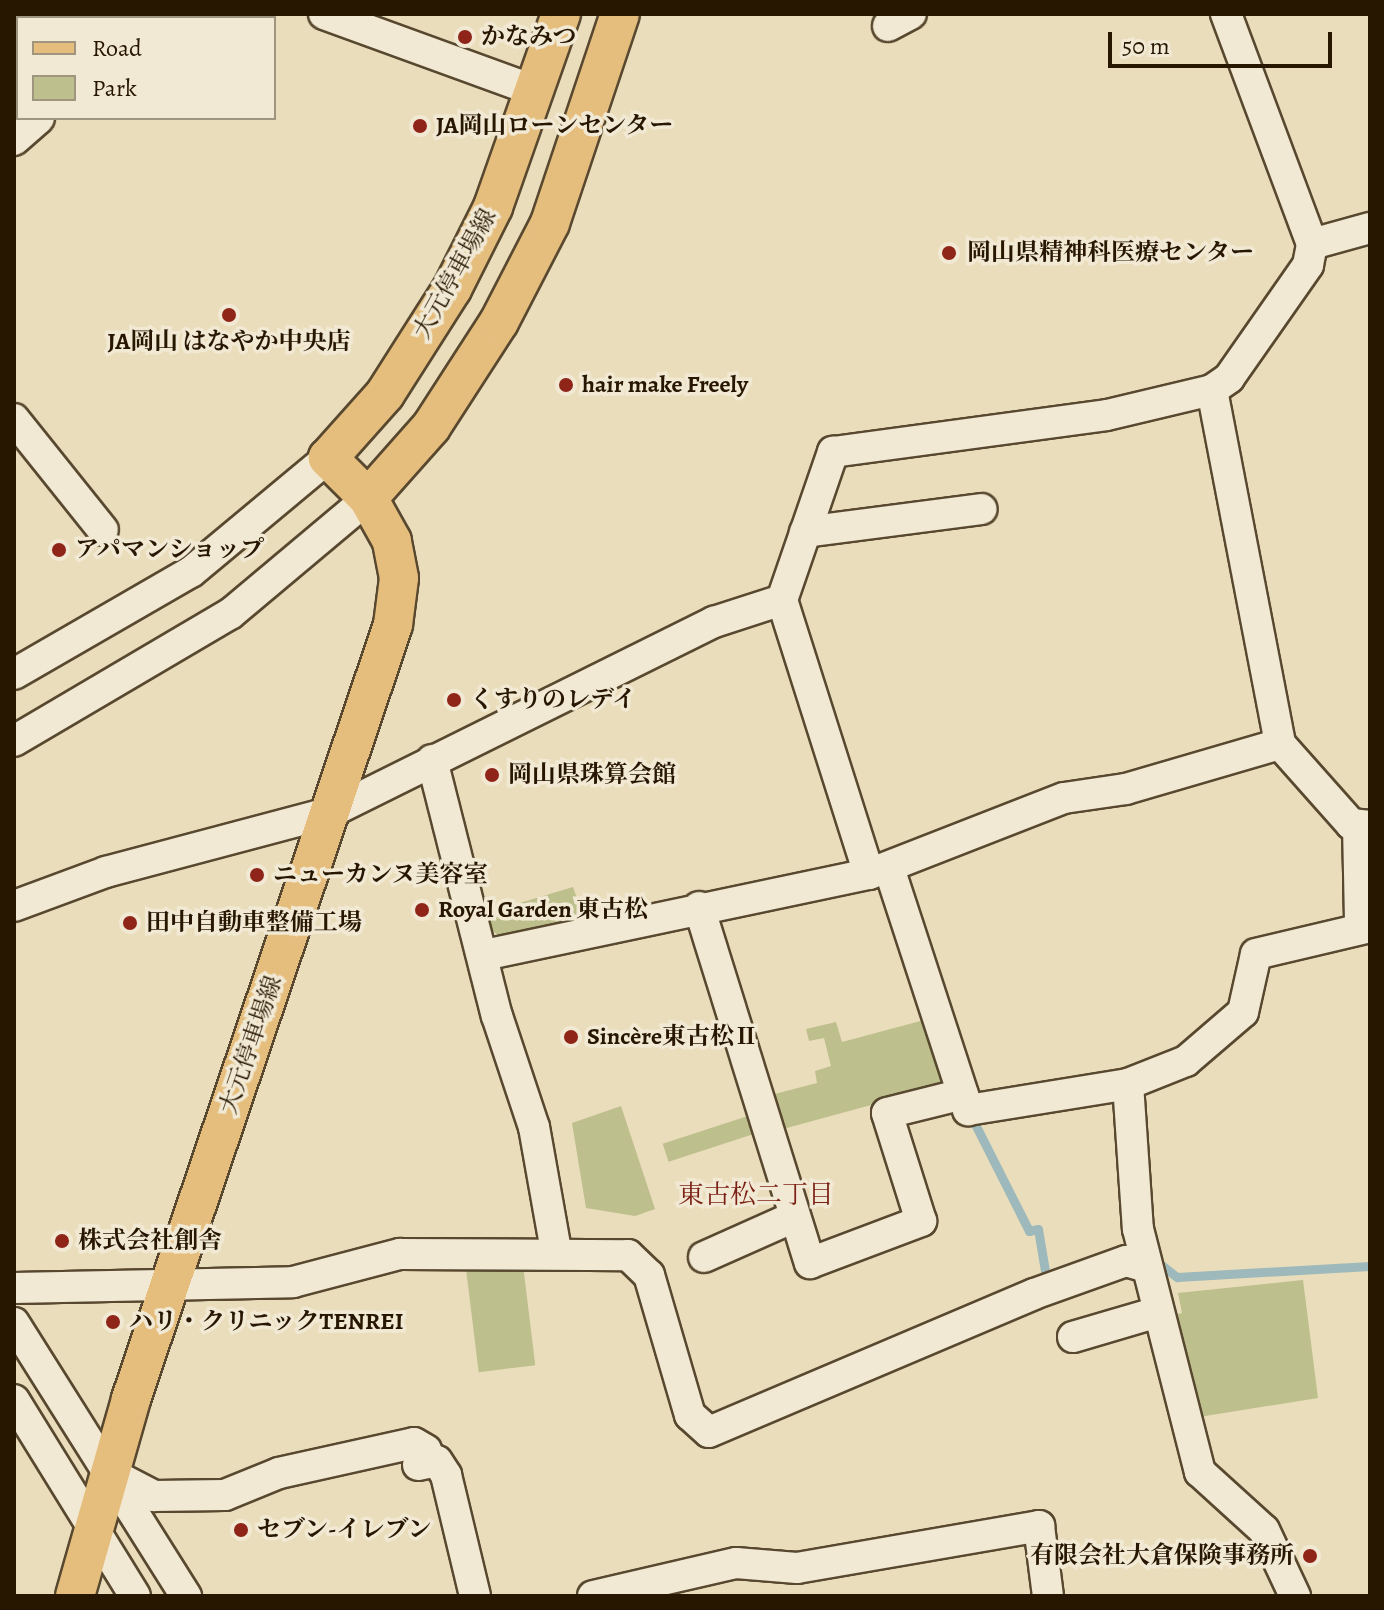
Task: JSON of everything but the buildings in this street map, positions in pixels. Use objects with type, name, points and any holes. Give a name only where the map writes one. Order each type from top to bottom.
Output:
[{"type":"main road","name":"大元停車場線","points":[[75,1596],[171,1280],[393,625],[399,578],[392,541],[368,498],[328,458],[385,394],[444,304],[493,207],[561,14]]},
{"type":"main road","points":[[368,498],[431,427],[499,322],[550,223],[620,14]]},
{"type":"street","points":[[324,14],[536,91]]},
{"type":"street","points":[[1212,390],[1280,744],[1364,826],[1357,929],[1256,954],[1243,1012],[1218,1040],[1128,1084],[968,1110],[956,1095],[782,600],[833,452],[1107,415],[1212,390],[1229,378],[1308,265],[1312,244],[1226,14]]},
{"type":"street","points":[[14,140],[37,120]]},
{"type":"street","points":[[1312,244],[1370,228]]},
{"type":"street","points":[[14,419],[103,530]]},
{"type":"street","points":[[14,674],[191,572],[328,458]]},
{"type":"street","points":[[14,741],[230,614],[368,498]]},
{"type":"street","points":[[805,532],[982,509]]},
{"type":"street","points":[[14,906],[120,868],[331,812],[714,622],[782,600]]},
{"type":"street","points":[[484,955],[879,871],[1064,798],[1126,789],[1280,744]]},
{"type":"street","points":[[432,760],[534,1127],[556,1251]]},
{"type":"street","points":[[699,907],[810,1263],[921,1221],[887,1113],[956,1095]]},
{"type":"street","points":[[1128,1084],[1145,1260],[1200,1472],[1264,1530],[1295,1596]]},
{"type":"street","points":[[704,1257],[794,1217]]},
{"type":"street","points":[[14,1288],[171,1280],[293,1282],[400,1254],[556,1251],[628,1255],[649,1275],[690,1415],[709,1432],[1034,1294],[1126,1261],[1145,1260]]},
{"type":"street","points":[[1073,1337],[1158,1312]]},
{"type":"street","points":[[14,1323],[186,1596]]},
{"type":"street","points":[[14,1400],[135,1596]]},
{"type":"street","points":[[110,1473],[154,1496],[225,1495],[279,1473],[414,1443],[422,1458],[437,1461],[446,1475],[472,1583]]},
{"type":"street","points":[[593,1596],[736,1563],[797,1568],[1039,1526],[1048,1596]]},
{"type":"green space","points":[[573,887],[586,924],[506,940],[492,931],[486,913]]},
{"type":"green space","points":[[928,1019],[948,1084],[772,1132],[771,1095],[817,1083],[815,1071],[831,1066],[824,1038],[809,1041],[806,1029],[836,1022],[842,1042]]},
{"type":"green space","points":[[621,1106],[655,1209],[635,1216],[586,1208],[572,1123]]},
{"type":"green space","points":[[754,1114],[760,1132],[669,1162],[663,1144]]},
{"type":"green space","points":[[522,1257],[535,1365],[479,1372],[465,1264]]},
{"type":"green space","points":[[1303,1280],[1318,1398],[1199,1417],[1173,1315],[1182,1313],[1178,1293]]},
{"type":"waterway","points":[[964,1119],[975,1124],[1029,1231],[1038,1229],[1047,1283]]},
{"type":"waterway","points":[[1155,1260],[1177,1277],[1370,1266]]},
{"type":"place","name":"かなみつ","points":[[465,37]]},
{"type":"place","name":"JA岡山ローンセンター","points":[[420,126]]},
{"type":"place","name":"岡山県精神科医療センター","points":[[949,253]]},
{"type":"place","name":"JA岡山 はなやか中央店","points":[[229,315]]},
{"type":"place","name":"hair make Freely","points":[[566,385]]},
{"type":"place","name":"アパマンショップ","points":[[59,550]]},
{"type":"place","name":"くすりのレデイ","points":[[454,700]]},
{"type":"place","name":"岡山県珠算会館","points":[[492,775]]},
{"type":"place","name":"ニューカンヌ美容室","points":[[257,875]]},
{"type":"place","name":"Royal Garden 東古松","points":[[422,910]]},
{"type":"place","name":"田中自動車整備工場","points":[[130,923]]},
{"type":"place","name":"Sincère東古松Ⅱ","points":[[571,1037]]},
{"type":"place","name":"株式会社創舎","points":[[62,1241]]},
{"type":"place","name":"ハリ・クリニックTENREI","points":[[113,1322]]},
{"type":"place","name":"セブン-イレブン","points":[[241,1530]]},
{"type":"place","name":"有限会社大倉保険事務所","points":[[1310,1556]]},
{"type":"district","name":"東古松二丁目","points":[[756,1195]]}]
